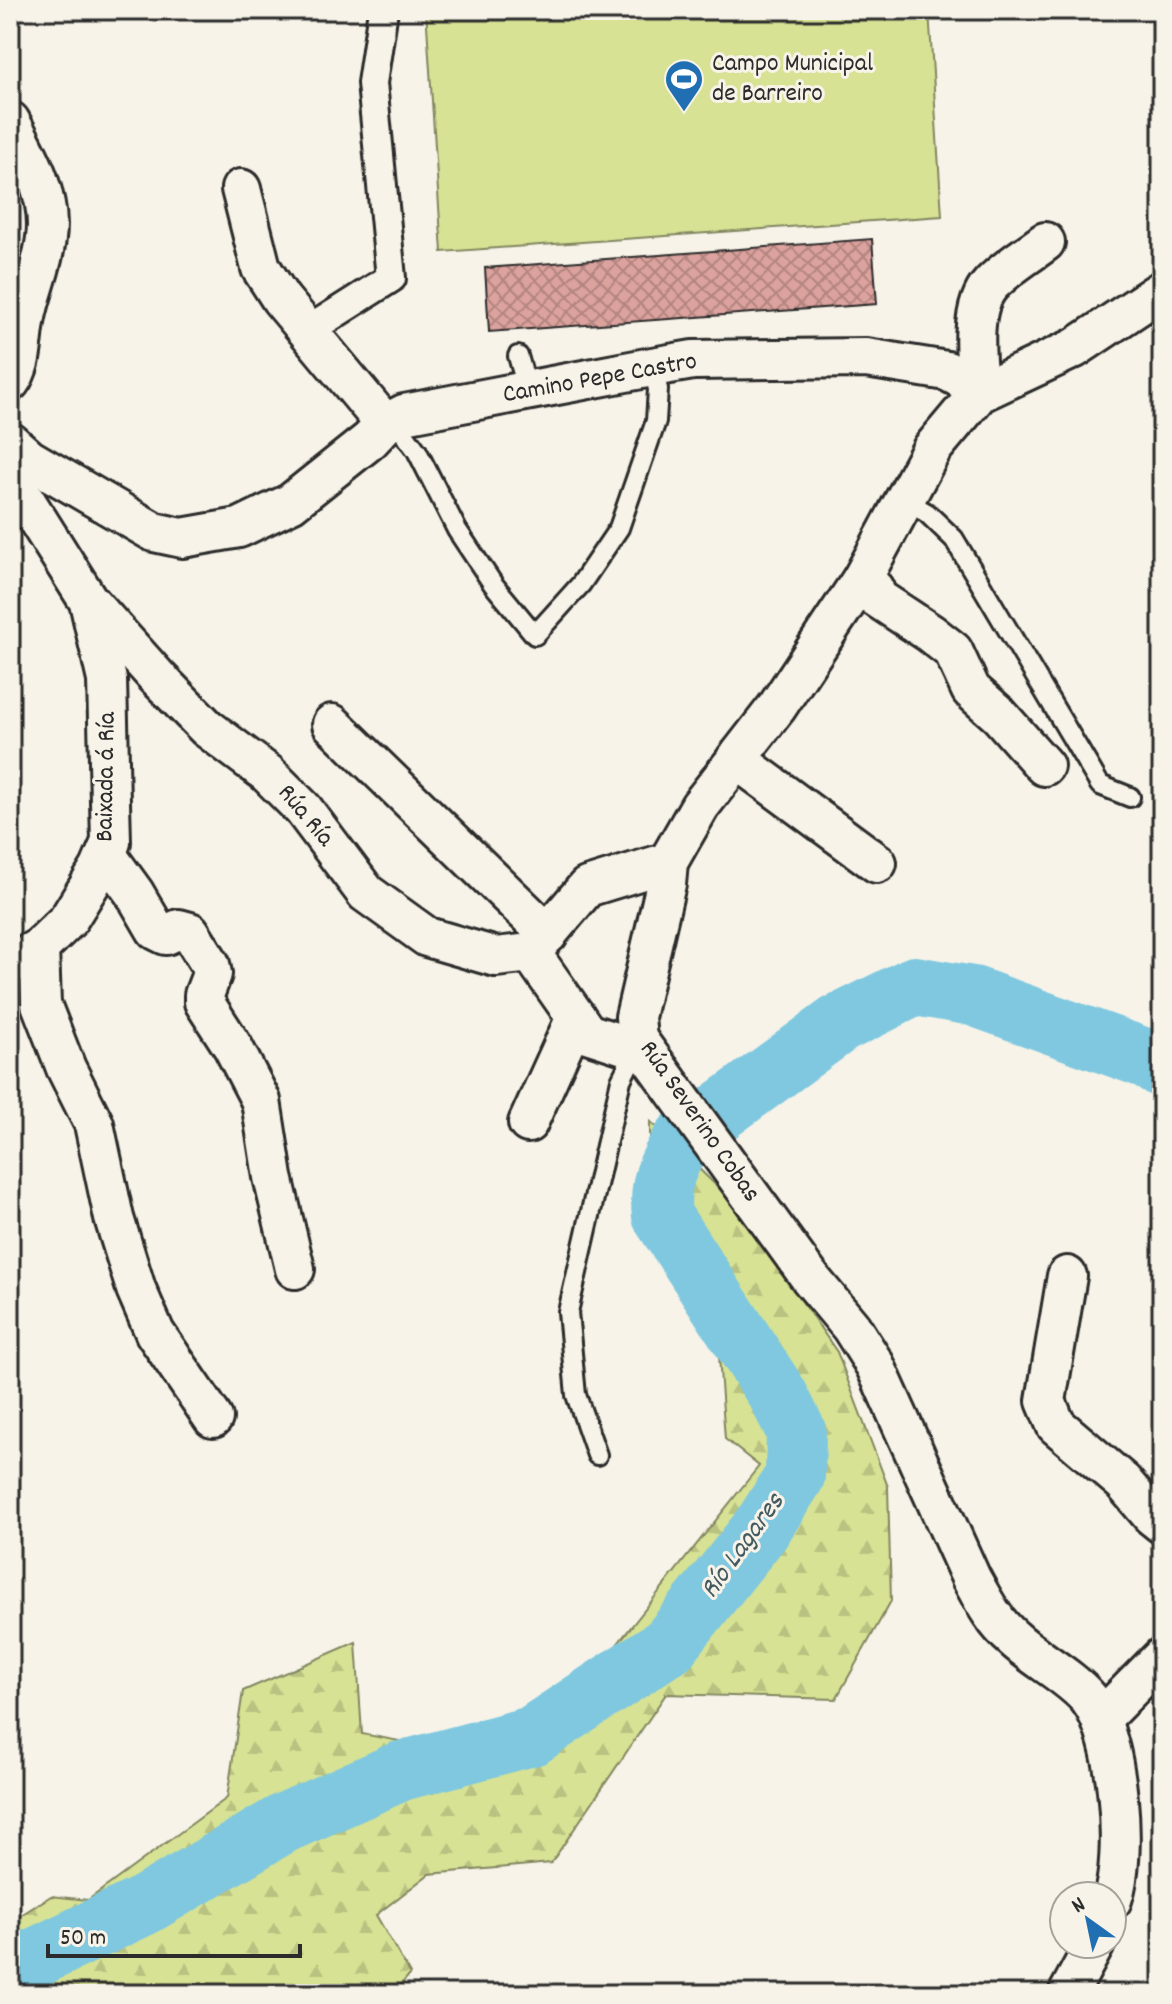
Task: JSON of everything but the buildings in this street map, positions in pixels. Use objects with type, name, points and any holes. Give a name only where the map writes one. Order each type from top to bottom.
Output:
[{"type":"street","points":[[309,330],[391,278],[372,83],[383,10]]},
{"type":"street","points":[[10,121],[27,152],[47,205],[46,238],[26,318],[18,371],[10,382]]},
{"type":"street","points":[[10,442],[29,459],[154,532],[182,538],[239,528],[291,503],[370,440],[385,424],[281,299],[261,268],[241,189]]},
{"type":"street","points":[[979,393],[975,358],[979,304],[990,285],[1045,242]]},
{"type":"street","name":"Rúa Severino Cobas","points":[[1118,1880],[1121,1838],[1114,1777],[1102,1718],[1087,1697],[1011,1637],[989,1610],[971,1578],[875,1365],[851,1327],[811,1279],[642,1044],[635,1017],[666,884],[668,862],[700,806],[777,707],[862,579],[932,449],[979,393],[1075,348],[1162,290]]},
{"type":"street","name":"Camino Pepe Castro","points":[[385,424],[404,414],[523,373],[652,367],[693,360],[866,358],[947,371],[979,393]]},
{"type":"street","name":"Rúa Ría","points":[[10,476],[88,600],[207,728],[267,773],[303,809],[366,893],[427,937],[496,957],[539,944]]},
{"type":"street","points":[[862,579],[874,589],[877,598],[953,651],[971,690],[999,715],[1044,766]]},
{"type":"street","name":"Baixada á Ría","points":[[25,956],[68,920],[111,842],[107,680],[88,600]]},
{"type":"street","points":[[332,724],[539,944],[587,1033],[624,1045],[642,1044]]},
{"type":"street","points":[[736,759],[877,863]]},
{"type":"street","points":[[106,854],[156,930],[166,935],[179,929],[190,932],[210,964],[212,974],[204,1002],[233,1047],[261,1101],[273,1177],[295,1269]]},
{"type":"street","points":[[539,944],[587,887],[668,862]]},
{"type":"street","points":[[25,956],[66,1068],[94,1124],[114,1218],[136,1289],[155,1333],[213,1418]]},
{"type":"street","points":[[528,1123],[576,1017]]},
{"type":"street","points":[[1067,1276],[1046,1401],[1056,1425],[1123,1482],[1162,1524]]},
{"type":"street","points":[[1102,1718],[1162,1657]]},
{"type":"street","points":[[1068,1994],[1086,1960]]},
{"type":"lane","points":[[385,424],[403,432],[417,451],[457,530],[493,584],[535,635],[581,584],[619,528],[656,421],[658,389],[652,367]]},
{"type":"lane","points":[[904,500],[927,513],[954,539],[1100,785],[1130,797]]},
{"type":"lane","points":[[597,1455],[576,1395],[568,1312],[621,1080],[642,1044]]},
{"type":"green space","name":"Campo Municipal de Barreiro","points":[[426,10],[929,10],[942,216],[442,252]]},
{"type":"green space","points":[[650,1121],[734,1203],[837,1352],[888,1487],[891,1601],[836,1699],[666,1694],[551,1863],[429,1874],[376,1915],[410,1974],[393,1994],[10,1994],[10,1922],[51,1896],[88,1900],[227,1798],[243,1691],[356,1642],[362,1734],[522,1764],[759,1466],[725,1439],[719,1356],[650,1240]]},
{"type":"waterway","name":"Río Lagares","points":[[10,1970],[145,1905],[284,1823],[401,1771],[532,1736],[669,1645],[762,1528],[795,1476],[796,1431],[778,1395],[662,1216],[661,1194],[665,1175],[684,1138],[839,1024],[915,986],[973,996],[1148,1059],[1162,1068]]},
{"type":"place","name":"Campo Municipal de Barreiro","points":[[684,113]]}]
